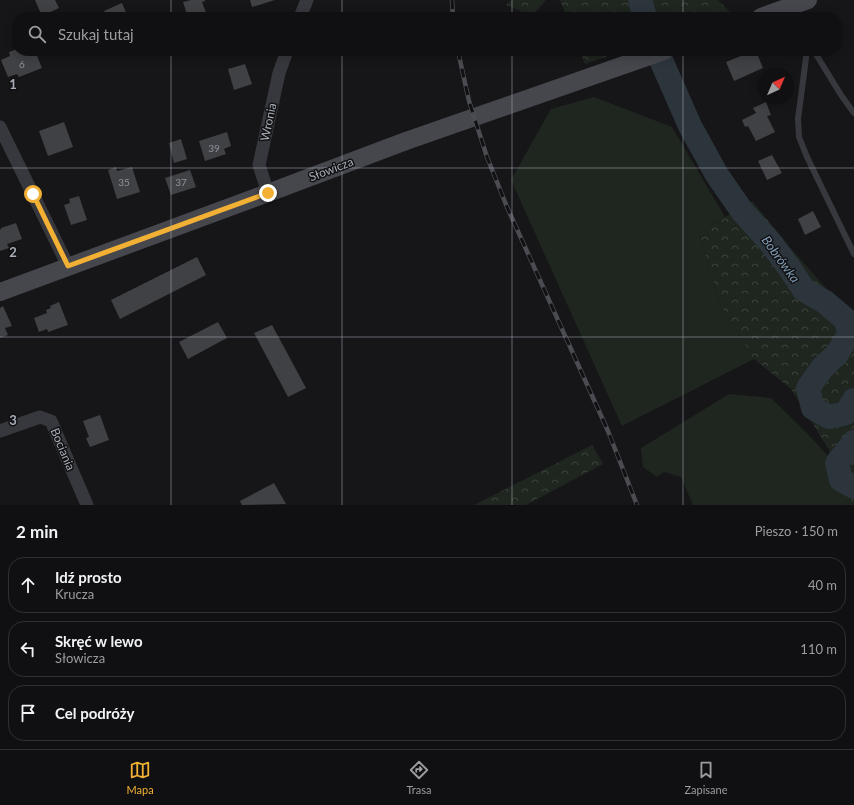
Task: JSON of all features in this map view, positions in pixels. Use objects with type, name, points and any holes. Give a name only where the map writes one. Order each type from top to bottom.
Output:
[{"type":"street","points":[[302,12],[307,0]]},
{"type":"street","points":[[780,12],[791,9],[808,0]]},
{"type":"street","name":"Wronia","points":[[268,193],[259,165],[279,73],[285,56]]},
{"type":"street","name":"Słowicza","points":[[0,292],[268,193],[406,140],[650,56]]},
{"type":"street","points":[[0,127],[68,266]]},
{"type":"street","name":"Bociania","points":[[0,432],[40,417],[51,421],[86,505]]},
{"type":"lane","points":[[806,56],[798,119],[799,137],[807,157],[854,254]]},
{"type":"lane","points":[[817,56],[854,113]]},
{"type":"green space","points":[[512,0],[546,0],[536,12],[523,12],[506,5]]},
{"type":"green space","points":[[560,0],[718,0],[730,12],[565,12]]},
{"type":"green space","points":[[582,56],[608,56],[585,64]]},
{"type":"green space","points":[[594,97],[672,127],[725,217],[699,233],[720,304],[754,359],[622,426],[511,180],[551,109]]},
{"type":"green space","points":[[752,201],[794,252],[854,320],[854,505],[831,480],[829,450],[791,389],[754,359],[720,304],[699,233]]},
{"type":"green space","points":[[729,394],[771,398],[830,458],[831,480],[853,505],[693,505],[681,477],[664,472],[657,477],[643,467],[641,448]]},
{"type":"green space","points":[[592,445],[603,464],[526,505],[474,505]]},
{"type":"building","points":[[35,0],[55,0],[59,8],[50,12],[40,12]]},
{"type":"building","points":[[191,0],[205,0],[202,2],[206,12],[186,12],[183,2]]},
{"type":"building","points":[[250,0],[275,0],[252,7]]},
{"type":"building","points":[[122,3],[126,12],[104,12]]},
{"type":"building","points":[[12,51],[12,56],[37,56],[42,68],[19,77],[17,74],[8,77],[1,60],[10,56],[9,52]]},
{"type":"building","points":[[741,56],[758,56],[763,68],[758,68],[758,70],[734,81],[726,62]]},
{"type":"building","points":[[245,64],[252,84],[234,90],[228,69]]},
{"type":"building","points":[[762,104],[767,104],[771,115],[767,116],[775,132],[756,141],[748,126],[745,127],[742,120],[756,113],[753,108]]},
{"type":"building","points":[[64,122],[73,147],[48,156],[39,131]]},
{"type":"building","points":[[227,132],[231,146],[224,149],[226,154],[205,161],[199,141]]},
{"type":"building","points":[[181,139],[187,159],[174,163],[169,143]]},
{"type":"building","points":[[772,155],[782,173],[767,180],[758,161]]},
{"type":"building","points":[[116,167],[117,171],[132,167],[140,192],[117,199],[108,170]]},
{"type":"building","points":[[190,170],[196,187],[171,195],[165,178]]},
{"type":"building","points":[[79,196],[87,220],[71,225],[64,205],[70,203],[69,199]]},
{"type":"building","points":[[813,211],[821,227],[805,235],[798,219]]},
{"type":"building","points":[[16,223],[22,239],[7,244],[9,248],[0,251],[1,228]]},
{"type":"building","points":[[197,257],[206,275],[120,319],[111,300]]},
{"type":"building","points":[[59,302],[68,325],[48,332],[47,329],[39,332],[34,318],[47,313],[46,310],[51,308],[50,306]]},
{"type":"building","points":[[3,306],[12,326],[5,328],[8,335],[0,338],[0,308]]},
{"type":"building","points":[[218,322],[227,338],[188,359],[179,342]]},
{"type":"building","points":[[272,325],[306,388],[288,397],[254,333]]},
{"type":"building","points":[[100,415],[109,440],[90,447],[86,438],[89,437],[83,421]]},
{"type":"building","points":[[274,483],[286,504],[242,505],[240,501]]},
{"type":"waterway","name":"Bobrówka","points":[[640,0],[644,12]]},
{"type":"waterway","name":"Bobrówka","points":[[659,56],[690,126],[717,175],[742,211],[769,241],[804,290],[825,302],[845,319],[850,333],[837,354],[823,367],[808,388],[813,408],[829,417],[846,413],[854,400]]},
{"type":"waterway","name":"Bobrówka","points":[[854,442],[837,463],[841,480],[854,487]]},
{"type":"railway","points":[[452,0],[453,12]]},
{"type":"railway","points":[[459,56],[469,101],[487,157],[507,207],[608,431],[637,505]]},
{"type":"route","points":[[33,194],[68,266],[268,193]]}]
